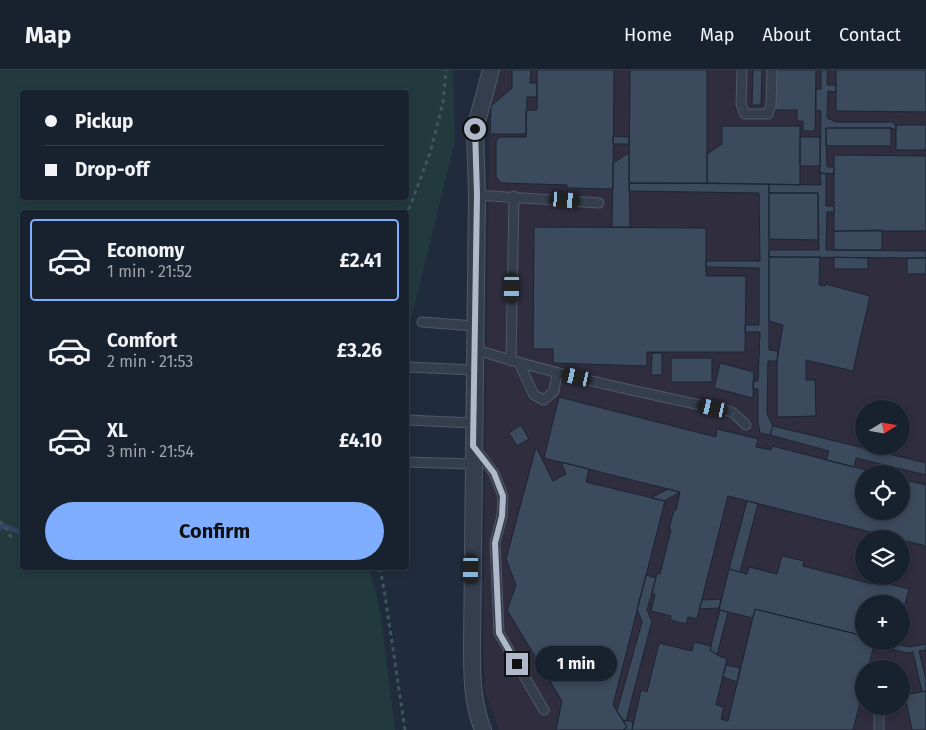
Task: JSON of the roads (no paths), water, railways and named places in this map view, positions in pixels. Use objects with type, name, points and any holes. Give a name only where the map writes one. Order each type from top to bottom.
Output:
[{"type":"street","points":[[483,730],[476,713],[473,694],[471,586],[477,195],[475,129],[491,70]]},
{"type":"lane","points":[[742,70],[741,104],[745,114],[768,114],[771,105],[772,70]]},
{"type":"lane","points":[[477,195],[598,203]]},
{"type":"lane","points":[[514,196],[515,362],[534,395],[544,400],[554,391],[557,373]]},
{"type":"lane","points":[[422,322],[474,326]]},
{"type":"lane","points":[[474,349],[557,373],[732,412],[746,425]]},
{"type":"lane","points":[[409,367],[474,370]]},
{"type":"lane","points":[[409,420],[474,422]]},
{"type":"lane","points":[[473,446],[494,473],[503,496],[502,516],[495,543],[499,633],[544,710]]},
{"type":"lane","points":[[409,462],[473,464]]},
{"type":"lane","points":[[879,715],[879,730]]},
{"type":"waterway","points":[[0,527],[4,526],[20,532]]}]
